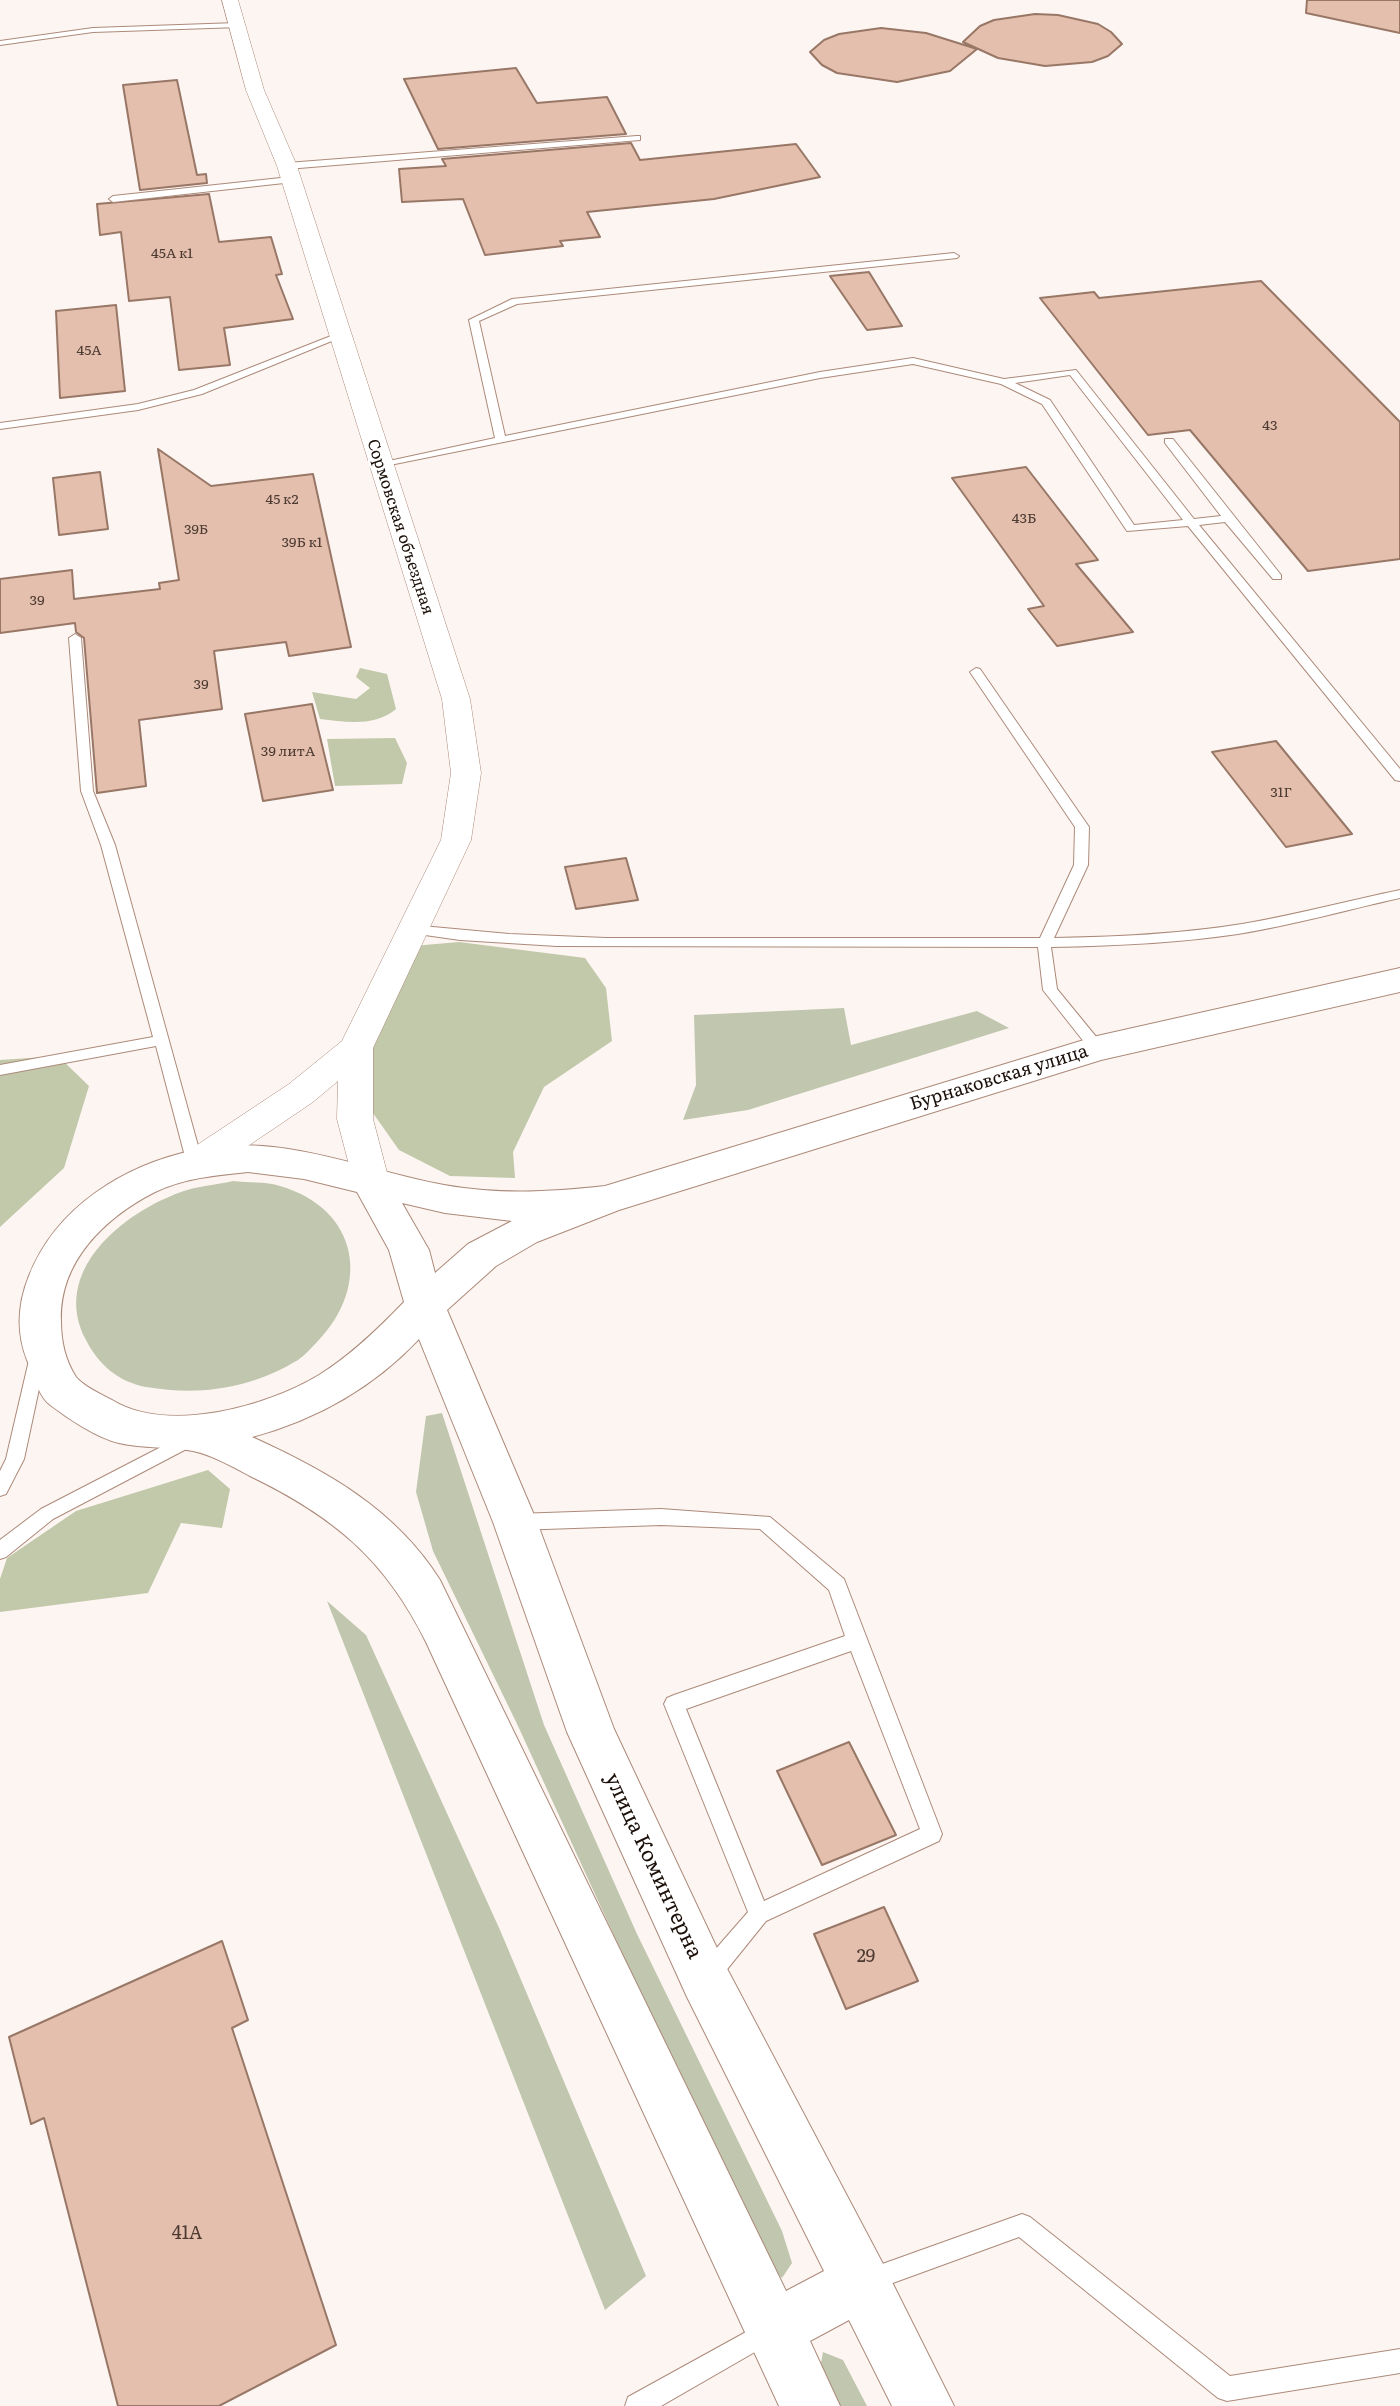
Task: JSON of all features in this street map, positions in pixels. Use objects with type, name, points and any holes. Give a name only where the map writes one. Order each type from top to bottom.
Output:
[{"type":"main road","name":"Бурнаковская улица","points":[[605,1200],[1097,1048],[1400,981]]},
{"type":"main road","points":[[605,1200],[529,1208],[445,1199],[372,1184],[304,1165],[248,1158],[195,1164],[142,1182],[92,1214],[57,1254],[40,1298],[41,1344],[61,1390],[120,1426],[200,1434],[274,1465],[336,1503],[379,1537],[403,1562],[422,1592],[476,1700],[810,2406]]},
{"type":"main road","name":"улица Коминтерна","points":[[372,1184],[409,1251],[425,1306],[515,1522],[591,1732],[705,1979],[924,2406]]},
{"type":"main road","points":[[200,1434],[267,1416],[334,1387],[393,1340],[425,1306],[482,1255],[523,1232],[605,1200]]},
{"type":"main road","points":[[774,2329],[862,2282]]},
{"type":"street","name":"Сормовская объездная","points":[[233,12],[255,90],[289,173],[456,699],[466,773],[456,839],[356,1048]]},
{"type":"street","points":[[195,1164],[301,1093],[356,1048]]},
{"type":"street","points":[[356,1048],[355,1119],[372,1184]]},
{"type":"lane","points":[[0,43],[233,12]]},
{"type":"lane","points":[[113,199],[289,173],[637,138]]},
{"type":"lane","points":[[501,440],[474,320],[515,301],[954,257]]},
{"type":"lane","points":[[0,426],[138,407],[198,392],[340,336]]},
{"type":"lane","points":[[380,464],[820,375],[913,361],[1004,382],[1046,402],[1131,529],[1228,518]]},
{"type":"lane","points":[[1004,382],[1073,372],[1190,522],[1400,777]]},
{"type":"lane","points":[[1169,441],[1277,577]]},
{"type":"lane","points":[[75,638],[87,791],[108,845],[195,1164]]},
{"type":"lane","points":[[976,672],[1082,827],[1081,865],[1044,943],[1050,990],[1097,1048]]},
{"type":"lane","points":[[411,929],[486,940],[604,943],[903,940],[1044,943],[1138,939],[1222,931],[1400,894]]},
{"type":"lane","points":[[0,1070],[162,1040]]},
{"type":"lane","points":[[0,1489],[15,1459],[41,1344]]},
{"type":"lane","points":[[0,1551],[47,1514],[200,1434]]},
{"type":"lane","points":[[515,1522],[661,1517],[764,1522],[837,1585],[856,1642],[932,1834],[759,1914],[705,1979]]},
{"type":"lane","points":[[759,1914],[674,1704],[856,1642]]},
{"type":"lane","points":[[862,2282],[1022,2225],[1227,2389],[1400,2361]]},
{"type":"lane","points":[[637,2406],[774,2329]]},
{"type":"green space","points":[[360,668],[387,674],[396,709],[370,721],[320,719],[312,692],[356,699],[370,688],[356,677]]},
{"type":"green space","points":[[395,738],[407,763],[402,784],[335,786],[327,739]]},
{"type":"green space","points":[[459,942],[585,958],[606,988],[612,1041],[544,1087],[513,1152],[515,1178],[450,1176],[399,1150],[368,1106],[369,1047],[413,946]]},
{"type":"green space","points":[[844,1008],[851,1045],[977,1011],[1009,1028],[748,1110],[683,1120],[696,1085],[694,1015]]},
{"type":"green space","points":[[58,1056],[89,1086],[64,1168],[0,1227],[0,1060]]},
{"type":"green space","points":[[233,1181],[275,1184],[307,1197],[327,1212],[341,1231],[349,1252],[350,1274],[346,1297],[334,1320],[298,1360],[243,1384],[186,1391],[146,1387],[126,1381],[103,1364],[86,1340],[77,1315],[77,1291],[85,1269],[98,1248],[136,1214],[181,1192]]},
{"type":"green space","points":[[442,1413],[544,1725],[637,1934],[782,2231],[792,2263],[782,2278],[764,2263],[518,1726],[433,1551],[416,1492],[426,1416]]},
{"type":"green space","points":[[208,1470],[230,1489],[222,1528],[181,1523],[148,1593],[0,1612],[0,1579],[7,1558],[76,1511]]},
{"type":"green space","points":[[327,1601],[366,1635],[500,1930],[646,2276],[605,2310]]},
{"type":"green space","points":[[823,2352],[843,2360],[867,2406],[834,2406],[819,2374]]},
{"type":"building","points":[[1307,0],[1400,0],[1400,33],[1306,13]]},
{"type":"building","points":[[1035,14],[1058,15],[1098,24],[1111,32],[1122,44],[1108,56],[1092,62],[1045,66],[998,58],[963,42],[980,26],[994,20]]},
{"type":"building","points":[[881,28],[926,33],[977,49],[950,71],[897,82],[837,73],[822,65],[810,52],[824,40],[839,34]]},
{"type":"building","points":[[516,68],[537,103],[607,97],[626,134],[438,149],[404,79]]},
{"type":"building","points":[[177,80],[197,175],[206,174],[207,183],[140,190],[123,85]]},
{"type":"building","points":[[631,143],[640,160],[796,144],[820,177],[714,199],[587,212],[600,237],[560,241],[563,246],[485,255],[463,199],[402,202],[399,169],[446,166],[442,159]]},
{"type":"building","points":[[209,194],[219,242],[271,237],[282,274],[276,275],[293,319],[224,328],[230,365],[179,370],[170,297],[129,301],[121,232],[100,235],[97,204]]},
{"type":"building","points":[[869,272],[902,326],[867,330],[830,276]]},
{"type":"building","points":[[1261,281],[1400,422],[1400,559],[1308,571],[1190,430],[1148,435],[1040,298],[1094,292],[1099,298]]},
{"type":"building","points":[[116,305],[125,391],[60,398],[56,311]]},
{"type":"building","points":[[158,449],[211,486],[313,474],[351,647],[289,656],[286,642],[214,651],[222,709],[139,720],[146,786],[97,793],[84,638],[76,632],[75,623],[0,633],[0,579],[72,570],[74,599],[160,589],[159,583],[179,580]]},
{"type":"building","points":[[1026,467],[1098,560],[1076,564],[1133,632],[1057,646],[1028,609],[1044,606],[952,478]]},
{"type":"building","points":[[100,472],[108,529],[59,535],[53,478]]},
{"type":"building","points":[[312,704],[333,790],[263,801],[245,714]]},
{"type":"building","points":[[1276,741],[1352,834],[1286,847],[1212,752]]},
{"type":"building","points":[[626,858],[638,900],[576,909],[565,867]]},
{"type":"building","points":[[849,1742],[896,1835],[822,1865],[777,1771]]},
{"type":"building","points":[[884,1907],[918,1981],[846,2009],[814,1934]]},
{"type":"building","points":[[222,1941],[248,2020],[232,2028],[336,2345],[219,2406],[118,2406],[44,2118],[31,2124],[9,2037]]}]
